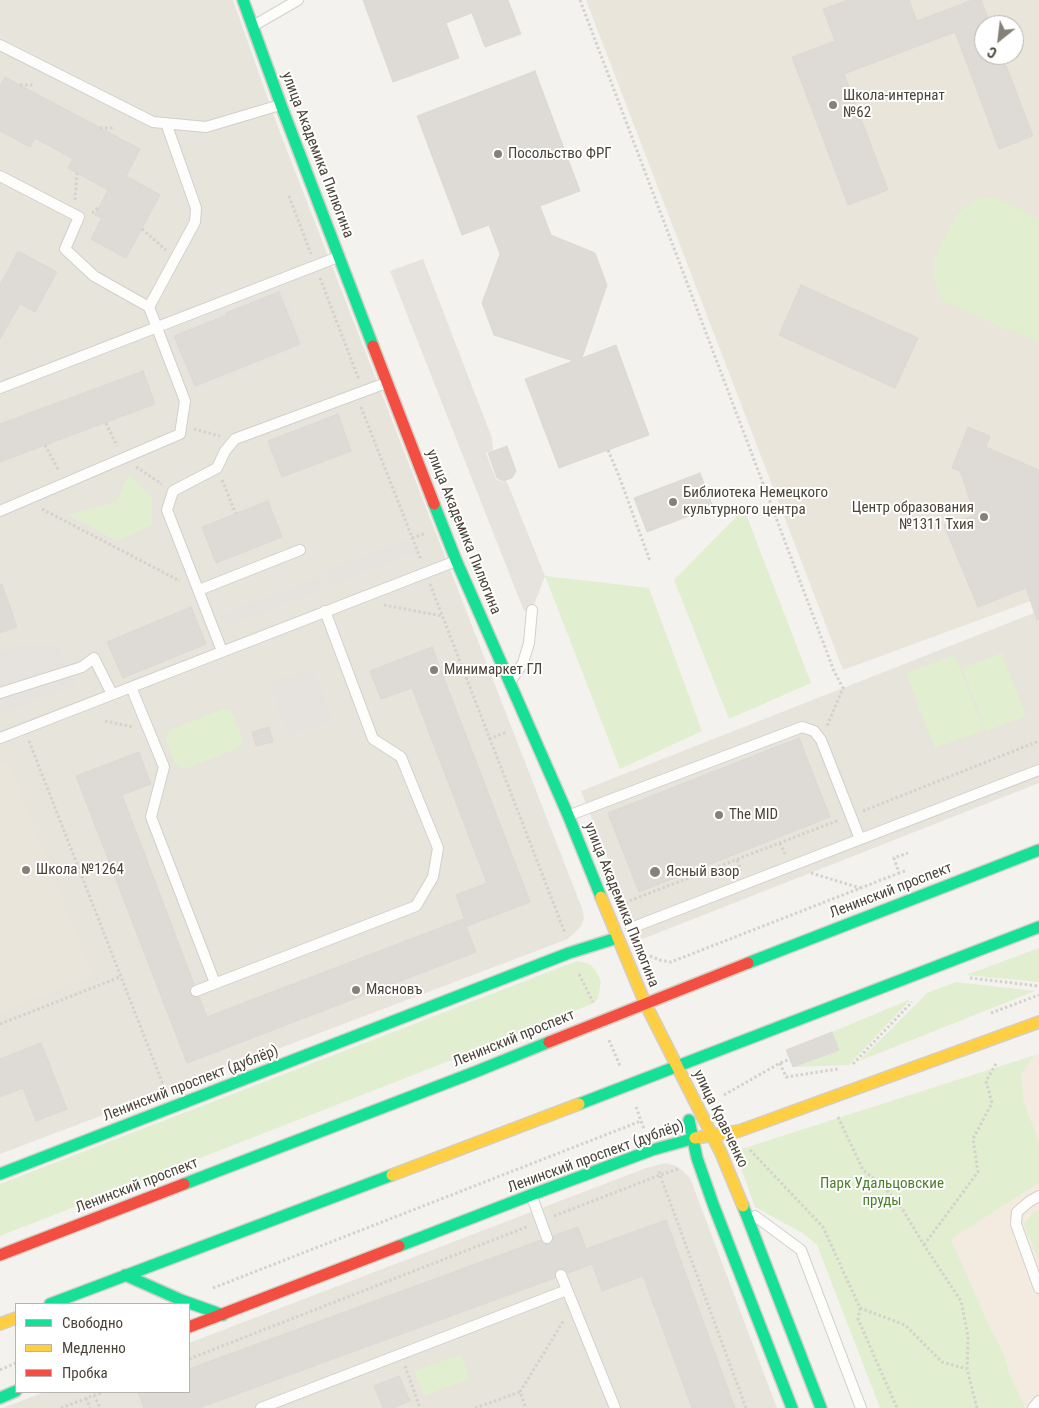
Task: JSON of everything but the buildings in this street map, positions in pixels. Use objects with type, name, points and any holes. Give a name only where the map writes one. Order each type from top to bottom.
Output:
[{"type":"street","name":"улица Академика Пилюгина","points":[[243,0],[281,105],[456,560],[568,815],[645,1003],[678,1067]]},
{"type":"street","name":"Ленинский проспект","points":[[0,1255],[475,1072],[645,1003],[1039,850]]},
{"type":"street","points":[[53,1303],[678,1067],[1039,927]]},
{"type":"street","name":"Ленинский проспект (дублёр)","points":[[0,1174],[560,956],[617,938]]},
{"type":"street","name":"Ленинский проспект (дублёр)","points":[[190,1327],[652,1150],[693,1138],[739,1131],[1039,1022]]},
{"type":"street","name":"улица Кравченко","points":[[678,1067],[721,1153],[821,1408]]},
{"type":"street","name":"улица Кравченко","points":[[678,1067],[697,1158],[792,1408]]},
{"type":"street","points":[[125,1275],[189,1303]]},
{"type":"street","points":[[190,1303],[223,1315]]},
{"type":"street","points":[[0,1324],[15,1318]]},
{"type":"street","points":[[0,1398],[15,1391]]},
{"type":"lane","points":[[252,26],[298,0]]},
{"type":"lane","points":[[0,45],[153,122],[206,127],[281,105]]},
{"type":"lane","points":[[0,510],[180,434],[185,401],[157,327],[150,314],[149,307],[195,222],[196,208],[166,123]]},
{"type":"lane","points":[[0,176],[78,217],[65,249],[94,276],[149,307]]},
{"type":"lane","points":[[0,388],[339,257]]},
{"type":"lane","points":[[222,651],[167,510],[173,491],[216,468],[225,451],[235,439],[387,382]]},
{"type":"lane","points":[[199,590],[300,550]]},
{"type":"lane","points":[[0,738],[456,560]]},
{"type":"lane","points":[[510,682],[523,662],[529,643],[532,610]]},
{"type":"lane","points":[[196,990],[216,984],[416,906],[433,877],[438,848],[401,757],[373,739],[325,611]]},
{"type":"lane","points":[[0,693],[82,666],[94,658],[112,694]]},
{"type":"lane","points":[[132,687],[164,767],[152,818],[216,984]]},
{"type":"lane","points":[[568,815],[802,726],[814,731],[821,740],[860,839]]},
{"type":"lane","points":[[631,928],[1039,770]]},
{"type":"lane","points":[[531,1195],[548,1238]]},
{"type":"lane","points":[[1039,1196],[1017,1212],[1016,1224],[1039,1288]]},
{"type":"lane","points":[[744,1208],[801,1250],[861,1408]]},
{"type":"lane","points":[[561,1275],[616,1408]]},
{"type":"lane","points":[[261,1408],[567,1290]]},
{"type":"lane","points":[[1033,1408],[1039,1401]]},
{"type":"path","points":[[580,0],[831,662],[843,688],[821,740]]},
{"type":"path","points":[[20,85],[34,85]]},
{"type":"path","points":[[100,128],[114,128]]},
{"type":"path","points":[[74,205],[77,173]]},
{"type":"path","points":[[288,193],[363,391],[359,402],[565,932]]},
{"type":"path","points":[[142,230],[175,259]]},
{"type":"path","points":[[106,422],[123,458],[173,491]]},
{"type":"path","points":[[181,426],[235,439]]},
{"type":"path","points":[[45,445],[65,483]]},
{"type":"path","points":[[608,450],[650,562]]},
{"type":"path","points":[[216,468],[236,514]]},
{"type":"path","points":[[25,500],[199,590]]},
{"type":"path","points":[[356,599],[442,616]]},
{"type":"path","points":[[105,720],[149,730]]},
{"type":"path","points":[[25,728],[171,1108]]},
{"type":"path","points":[[622,908],[629,901],[1039,741]]},
{"type":"path","points":[[899,873],[894,858],[908,853]]},
{"type":"path","points":[[790,866],[860,888]]},
{"type":"path","points":[[645,952],[660,960],[671,962],[905,871]]},
{"type":"path","points":[[0,1024],[120,976]]},
{"type":"path","points":[[961,977],[1039,986]]},
{"type":"path","points":[[850,1068],[915,998]]},
{"type":"path","points":[[924,1245],[978,1172],[973,1140],[992,1103],[986,1081],[1001,1055]]},
{"type":"path","points":[[724,1095],[790,1059]]},
{"type":"path","points":[[780,1063],[786,1076],[841,1069]]},
{"type":"path","points":[[837,1113],[839,1121],[863,1170],[884,1187],[903,1210],[961,1301],[968,1336],[967,1369],[977,1408]]},
{"type":"path","points":[[209,1289],[641,1121]]},
{"type":"path","points":[[744,1144],[822,1227],[860,1308],[858,1320],[896,1408]]},
{"type":"path","points":[[660,1174],[746,1408]]},
{"type":"path","points":[[475,1408],[520,1392],[573,1305]]},
{"type":"path","points":[[860,1308],[905,1325],[942,1362],[967,1369]]},
{"type":"path","points":[[400,1354],[420,1408]]},
{"type":"path","points":[[0,1370],[15,1364]]},
{"type":"path","points":[[520,1392],[526,1408]]},
{"type":"path","points":[[61,1408],[100,1393]]},
{"type":"path","points":[[94,1395],[100,1408]]},
{"type":"path","points":[[86,1398],[90,1408]]},
{"type":"shaded area","points":[[0,0],[233,0],[279,130],[583,911],[584,919],[581,926],[568,939],[0,1154]]},
{"type":"shaded area","points":[[586,0],[1039,0],[1039,598],[843,670]]},
{"type":"shaded area","points":[[423,259],[492,438],[493,450],[486,453],[496,479],[502,482],[506,481],[545,576],[532,610],[524,611],[390,271]]},
{"type":"shaded area","points":[[282,288],[305,345],[193,391],[169,333]]},
{"type":"shaded area","points":[[409,538],[415,553],[331,586],[325,571]]},
{"type":"shaded area","points":[[318,577],[323,590],[227,627],[222,614]]},
{"type":"shaded area","points":[[1039,611],[1039,783],[640,940],[581,791]]},
{"type":"shaded area","points":[[14,646],[59,646],[78,684],[0,714],[0,652]]},
{"type":"shaded area","points":[[314,669],[333,721],[288,736],[269,683]]},
{"type":"shaded area","name":"Школа №1264","points":[[8,761],[93,976],[0,1012],[0,764]]},
{"type":"shaded area","points":[[1039,1053],[1039,1142],[1024,1102],[1021,1074],[1035,1055]]},
{"type":"shaded area","points":[[666,1163],[676,1166],[690,1178],[777,1408],[3,1408],[41,1393],[190,1393],[190,1343],[646,1168]]},
{"type":"shaded area","points":[[1039,1183],[1039,1408],[1025,1408],[951,1239]]},
{"type":"green space","points":[[994,197],[1039,218],[1039,344],[944,301],[938,291],[934,274],[935,258],[956,216],[966,206],[981,198]]},
{"type":"green space","points":[[129,474],[152,497],[152,525],[117,541],[69,515],[116,502]]},
{"type":"green space","points":[[744,509],[811,683],[729,719],[674,580]]},
{"type":"green space","points":[[545,576],[649,588],[702,731],[620,769]]},
{"type":"green space","points":[[1002,653],[1026,716],[986,731],[962,668]]},
{"type":"green space","points":[[955,655],[984,730],[935,748],[906,673]]},
{"type":"green space","points":[[223,709],[230,710],[241,734],[242,742],[239,748],[185,769],[180,767],[174,762],[166,741],[166,735],[172,729]]},
{"type":"green space","points":[[1039,948],[1039,982],[966,975]]},
{"type":"green space","points":[[577,961],[590,964],[601,982],[598,998],[594,1003],[0,1236],[0,1184]]},
{"type":"green space","points":[[956,982],[1035,991],[859,1061],[927,993]]},
{"type":"green space","points":[[911,999],[849,1065],[793,1067],[839,1050],[832,1032]]},
{"type":"green space","name":"Парк Удальцовские пруды","points":[[1035,1055],[1021,1074],[1024,1102],[1039,1142],[1039,1183],[951,1239],[991,1330],[1003,1352],[1009,1372],[1025,1408],[880,1408],[817,1245],[804,1234],[755,1207],[735,1151]]},
{"type":"green space","points":[[1039,1210],[1039,1261],[1024,1224],[1034,1212]]},
{"type":"green space","points":[[461,1354],[470,1379],[424,1396],[414,1371]]},
{"type":"traffic: fast","points":[[243,0],[373,346]]},
{"type":"traffic: fast","points":[[434,504],[456,560],[568,815],[601,897]]},
{"type":"traffic: fast","points":[[748,963],[1039,850]]},
{"type":"traffic: fast","points":[[579,1104],[1039,927]]},
{"type":"traffic: fast","points":[[0,1174],[569,953],[617,938]]},
{"type":"traffic: fast","points":[[184,1184],[549,1042]]},
{"type":"traffic: fast","points":[[689,1120],[697,1158],[713,1204],[792,1408]]},
{"type":"traffic: fast","points":[[399,1246],[652,1150],[695,1138]]},
{"type":"traffic: fast","points":[[53,1303],[392,1175]]},
{"type":"traffic: fast","points":[[743,1206],[821,1408]]},
{"type":"traffic: fast","points":[[125,1275],[189,1303]]},
{"type":"traffic: fast","points":[[190,1303],[223,1315]]},
{"type":"traffic: fast","points":[[0,1398],[15,1391]]},
{"type":"traffic: slow","points":[[601,897],[645,1003],[721,1153],[743,1206]]},
{"type":"traffic: slow","points":[[695,1138],[739,1131],[1039,1022]]},
{"type":"traffic: slow","points":[[392,1175],[579,1104]]},
{"type":"traffic: slow","points":[[0,1324],[15,1318]]},
{"type":"traffic: jam","points":[[373,346],[434,504]]},
{"type":"traffic: jam","points":[[549,1042],[748,963]]},
{"type":"traffic: jam","points":[[0,1255],[184,1184]]},
{"type":"traffic: jam","points":[[190,1327],[399,1246]]},
{"type":"place","name":"Школа-интернат №62","points":[[833,105]]},
{"type":"place","name":"Посольство ФРГ","points":[[498,154]]},
{"type":"place","name":"Библиотека Немецкого культурного центра","points":[[673,502]]},
{"type":"place","name":"Центр образования №1311 Тхия","points":[[984,517]]},
{"type":"place","name":"Минимаркет ГЛ","points":[[434,670]]},
{"type":"place","name":"The MID","points":[[719,815]]},
{"type":"place","name":"Школа №1264","points":[[26,870]]},
{"type":"place","name":"Ясный взор","points":[[655,872]]},
{"type":"place","name":"Мясновъ","points":[[356,990]]}]
